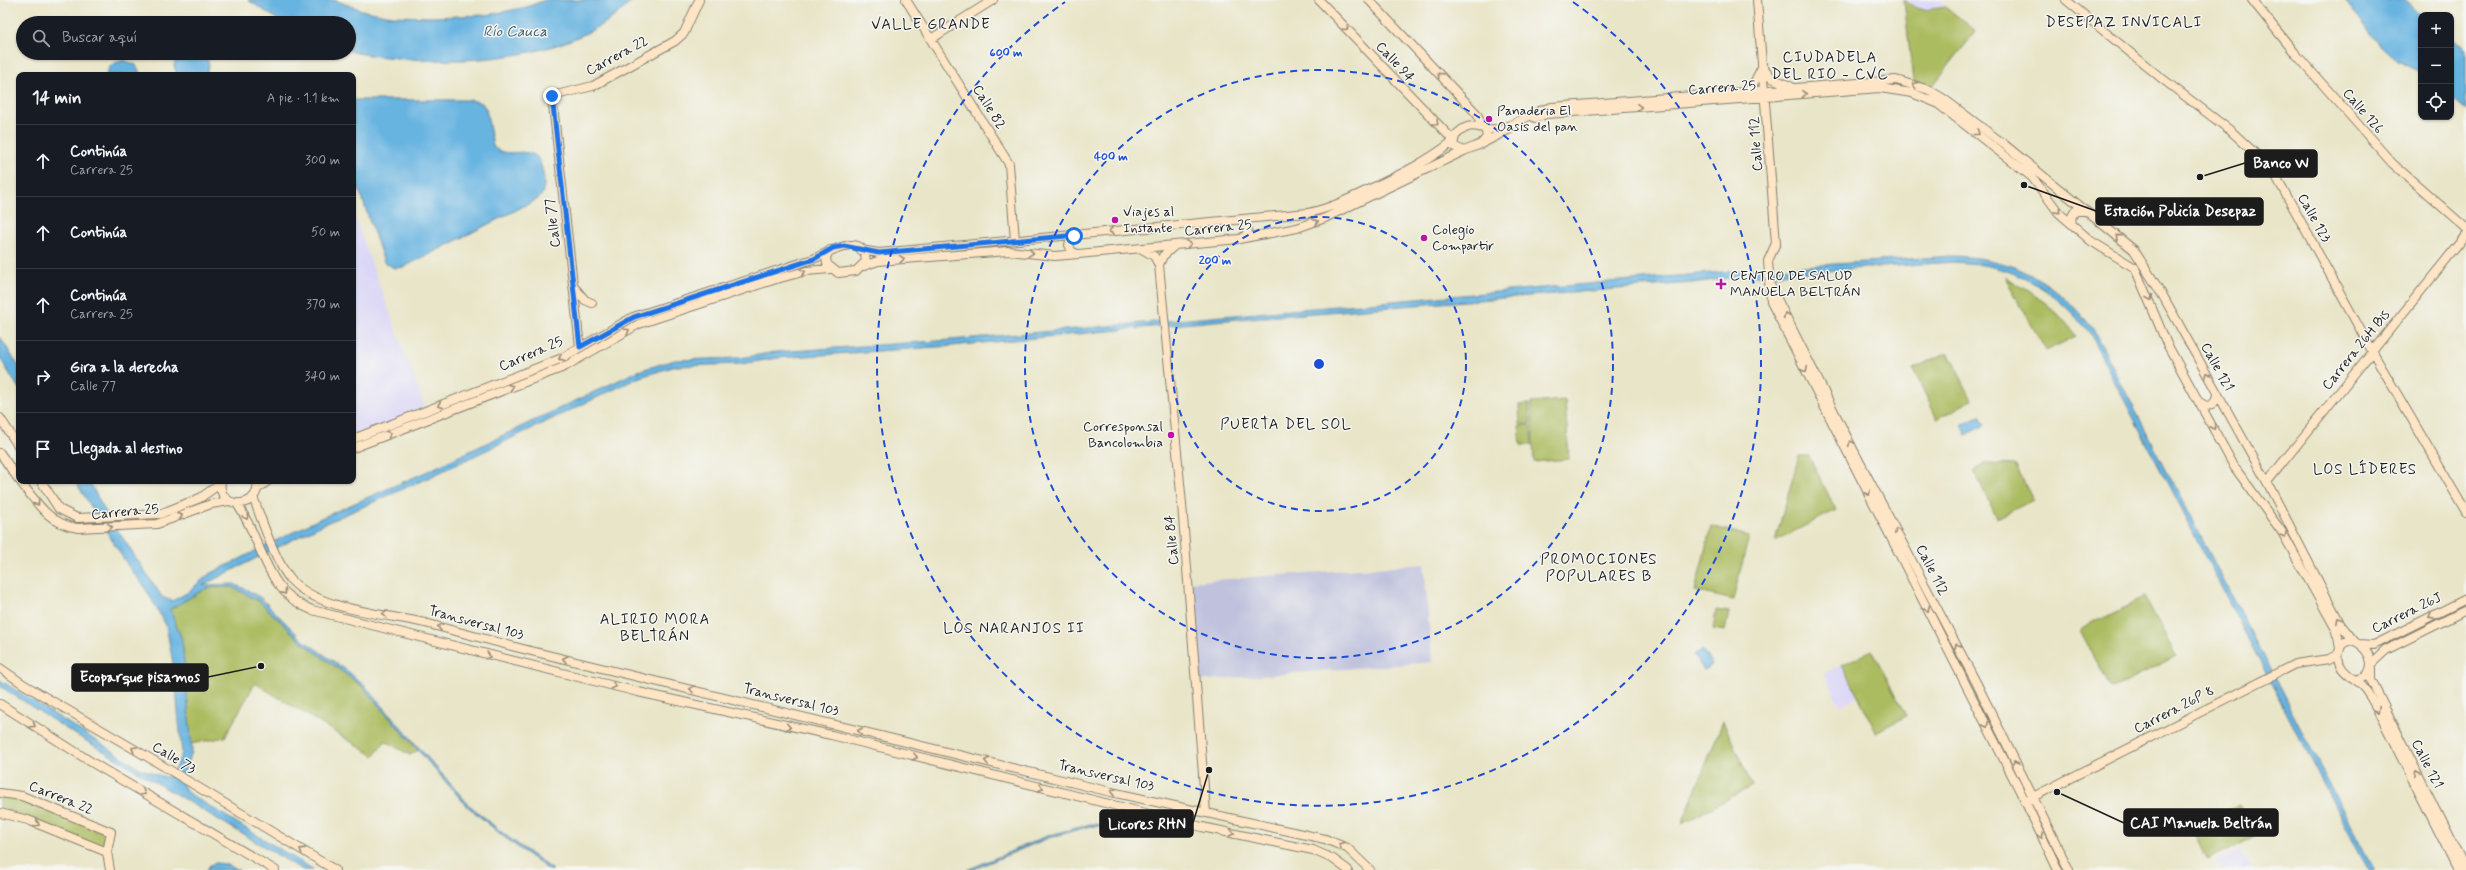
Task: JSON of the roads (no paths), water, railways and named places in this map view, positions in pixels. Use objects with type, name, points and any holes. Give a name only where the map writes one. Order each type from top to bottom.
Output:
[{"type":"street","name":"Carrera 22","points":[[552,96],[593,86],[670,43],[684,33],[699,0]]},
{"type":"street","name":"Calle 82","points":[[906,0],[1009,164],[1015,240]]},
{"type":"street","points":[[931,39],[993,0]]},
{"type":"street","name":"Calle 94","points":[[1319,0],[1453,141],[1457,149],[1464,151]]},
{"type":"street","name":"Calle 94","points":[[1369,0],[1477,114],[1484,127]]},
{"type":"street","name":"Calle 112","points":[[1757,0],[1776,243],[1768,261],[1769,282],[1856,455],[1976,682],[2029,800],[2058,870]]},
{"type":"street","name":"Calle 123","points":[[2066,0],[2160,77],[2231,131],[2272,169],[2372,351],[2466,512]]},
{"type":"street","name":"Calle 126","points":[[2252,0],[2295,53],[2392,163],[2466,228]]},
{"type":"street","points":[[1746,92],[1754,82],[1762,66],[1779,82],[1795,87]]},
{"type":"street","name":"Carrera 25","points":[[862,250],[879,253],[1292,216],[1324,210],[1425,162],[1453,141],[1465,128],[1475,125],[1501,128],[1529,115],[1552,107],[1746,92],[1765,94],[1795,87],[1896,80],[1913,84],[1944,99],[2003,148]]},
{"type":"street","name":"Carrera 25","points":[[864,266],[878,261],[1008,251],[1048,255],[1078,254],[1174,246],[1276,234],[1313,223],[1481,144],[1528,120],[1547,114],[1765,94],[1880,88],[1912,92],[1937,103],[2003,148]]},
{"type":"street","name":"Calle 77","points":[[552,96],[580,347]]},
{"type":"street","points":[[1481,144],[1487,136],[1484,127]]},
{"type":"street","points":[[2003,148],[2032,178],[2059,213],[2092,241],[2135,268],[2150,299],[2162,334],[2235,468],[2271,515],[2337,631],[2339,651],[2341,668],[2354,680],[2365,677],[2371,666],[2366,651],[2357,643],[2346,642],[2339,651]]},
{"type":"street","name":"Calle 121","points":[[2003,148],[2086,211],[2134,250],[2162,296],[2267,482],[2342,625],[2357,643]]},
{"type":"street","points":[[2072,224],[2072,216],[2075,211],[2086,211]]},
{"type":"street","points":[[1236,220],[1242,221],[1248,227],[1246,235],[1239,239]]},
{"type":"street","points":[[1078,235],[1071,238],[1069,245],[1072,252],[1078,254]]},
{"type":"street","name":"Carrera 26H Bis","points":[[2267,482],[2466,235]]},
{"type":"street","points":[[847,245],[862,250],[866,257],[864,266],[856,271],[846,273],[830,269],[826,259],[830,250],[847,245]]},
{"type":"street","points":[[1159,265],[1163,256],[1174,246]]},
{"type":"street","points":[[1141,249],[1154,256],[1159,265]]},
{"type":"street","name":"Carrera 25","points":[[356,438],[560,359],[634,317],[814,259],[830,250]]},
{"type":"street","name":"Calle 84","points":[[1159,265],[1182,504],[1194,681],[1206,813]]},
{"type":"street","name":"Carrera 25","points":[[356,447],[564,367],[639,324],[773,280],[806,271],[830,269]]},
{"type":"street","points":[[574,287],[585,300],[592,303]]},
{"type":"street","points":[[2200,403],[2206,406],[2212,405],[2216,400],[2217,394]]},
{"type":"street","points":[[0,418],[16,442]]},
{"type":"street","name":"Carrera 25","points":[[0,453],[16,475]]},
{"type":"street","name":"Carrera 25","points":[[23,484],[48,515],[66,526],[78,528],[143,526],[171,520],[210,504],[229,502],[238,504]]},
{"type":"street","name":"Carrera 25","points":[[43,484],[59,509],[77,518],[160,514],[204,496],[218,484]]},
{"type":"street","name":"Carrera 25","points":[[220,484],[222,494],[229,502]]},
{"type":"street","points":[[238,504],[246,503],[254,497],[257,485]]},
{"type":"street","name":"Transversal 103","points":[[254,497],[264,526],[289,578],[300,588],[313,596],[364,610],[1165,804],[1338,843],[1347,848],[1370,870]]},
{"type":"street","name":"Transversal 103","points":[[238,504],[253,531],[271,574],[290,600],[312,610],[498,658],[726,713],[831,735],[1161,817],[1313,850],[1333,859],[1348,870]]},
{"type":"street","name":"Carrera 26J","points":[[2357,643],[2374,644],[2466,599]]},
{"type":"street","points":[[361,622],[358,615],[364,610]]},
{"type":"street","name":"Carrera 26J","points":[[2371,666],[2386,650],[2466,610]]},
{"type":"street","name":"Carrera 26P 8","points":[[2029,800],[2276,673],[2295,664],[2329,659],[2339,651]]},
{"type":"street","name":"Calle 121","points":[[2371,666],[2371,680],[2466,870]]},
{"type":"street","name":"Calle 73","points":[[0,668],[23,684],[168,768],[335,870]]},
{"type":"street","name":"Calle 121","points":[[2354,680],[2367,692],[2376,706],[2458,870]]},
{"type":"street","points":[[714,710],[719,705],[718,696]]},
{"type":"street","points":[[726,713],[725,703],[730,699]]},
{"type":"street","points":[[0,704],[96,765],[275,870]]},
{"type":"street","name":"Carrera 22","points":[[0,793],[34,800],[111,832],[107,852]]},
{"type":"street","points":[[1129,809],[1137,804],[1136,799],[1132,796]]},
{"type":"street","name":"Calle 112","points":[[2029,800],[2069,870]]},
{"type":"street","points":[[1161,817],[1157,813],[1156,808],[1159,805],[1165,804]]},
{"type":"street","points":[[0,813],[28,820],[107,852],[110,870]]},
{"type":"water","name":"Río Cauca","points":[[248,0],[334,0],[365,11],[392,16],[433,17],[487,15],[527,7],[545,0],[633,0],[611,19],[586,34],[558,45],[498,57],[468,60],[409,59],[356,52],[356,16],[272,16]]},
{"type":"water","points":[[2345,0],[2405,0],[2418,12],[2418,71],[2398,61],[2379,44]]},
{"type":"water","points":[[2454,40],[2466,49],[2466,110],[2454,100]]},
{"type":"water","points":[[123,60],[136,65],[140,72],[108,72],[111,65]]},
{"type":"water","points":[[176,60],[207,60],[209,65],[207,72],[176,72],[174,65]]},
{"type":"water","points":[[356,100],[471,100],[482,103],[486,109],[493,146],[503,152],[526,153],[537,157],[542,167],[544,179],[541,195],[538,199],[404,267],[394,268],[384,262],[356,181]]},
{"type":"water","points":[[1953,256],[1975,258],[2015,267],[2032,275],[2048,285],[2079,312],[2093,329],[2374,870],[2368,870],[2089,332],[2060,302],[2029,280],[1994,267],[1953,262],[1734,277],[1692,283],[1214,321],[951,346],[777,358],[741,364],[676,366],[640,377],[430,477],[324,524],[203,585],[234,584],[261,598],[303,640],[349,672],[367,688],[468,804],[505,835],[553,870],[549,870],[504,837],[466,805],[362,686],[302,642],[259,601],[232,587],[207,588],[170,609],[182,640],[192,749],[182,782],[188,793],[314,870],[303,870],[68,730],[0,686],[0,680],[141,769],[167,777],[172,775],[182,753],[174,669],[166,625],[144,586],[130,569],[77,484],[91,484],[105,511],[162,597],[172,601],[187,593],[208,575],[321,518],[428,471],[638,371],[675,360],[740,358],[776,352],[951,340],[1734,271]]},
{"type":"water","points":[[0,337],[16,362],[16,384],[0,358]]},
{"type":"water","points":[[1980,415],[1985,425],[1966,435],[1961,425]]},
{"type":"water","points":[[1702,650],[1712,665],[1704,670],[1694,655]]},
{"type":"water","points":[[1090,824],[1134,827],[1090,826],[1048,838],[972,870],[967,870],[1047,836]]},
{"type":"water","points":[[216,863],[225,864],[239,870],[207,870],[210,865]]},
{"type":"place","name":"Panaderia El Oasis del pan","points":[[1489,119]]},
{"type":"place","name":"Banco W","points":[[2200,177]]},
{"type":"place","name":"Estación Policía Desepaz","points":[[2024,185]]},
{"type":"place","name":"Viajes al Instante","points":[[1115,220]]},
{"type":"place","name":"Colegio Compartir","points":[[1424,238]]},
{"type":"place","name":"CENTRO DE SALUD MANUELA BELTRÁN","points":[[1721,284]]},
{"type":"place","name":"Corresponsal Bancolombia","points":[[1171,435]]},
{"type":"place","name":"Ecoparque pisamos","points":[[261,666]]},
{"type":"place","name":"Licores RHN","points":[[1209,770]]},
{"type":"place","name":"CAI Manuela Beltrán","points":[[2057,792]]},
{"type":"district","name":"DESEPAZ INVICALI","points":[[2124,23]]},
{"type":"district","name":"VALLE GRANDE","points":[[931,25]]},
{"type":"district","name":"CIUDADELA DEL RIO - CVC","points":[[1830,66]]},
{"type":"district","name":"PUERTA DEL SOL","points":[[1286,425]]},
{"type":"district","name":"LOS LÍDERES","points":[[2365,470]]},
{"type":"district","name":"PROMOCIONES POPULARES B","points":[[1599,568]]},
{"type":"district","name":"ALIRIO MORA BELTRÁN","points":[[655,628]]},
{"type":"district","name":"LOS NARANJOS II","points":[[1014,629]]}]
